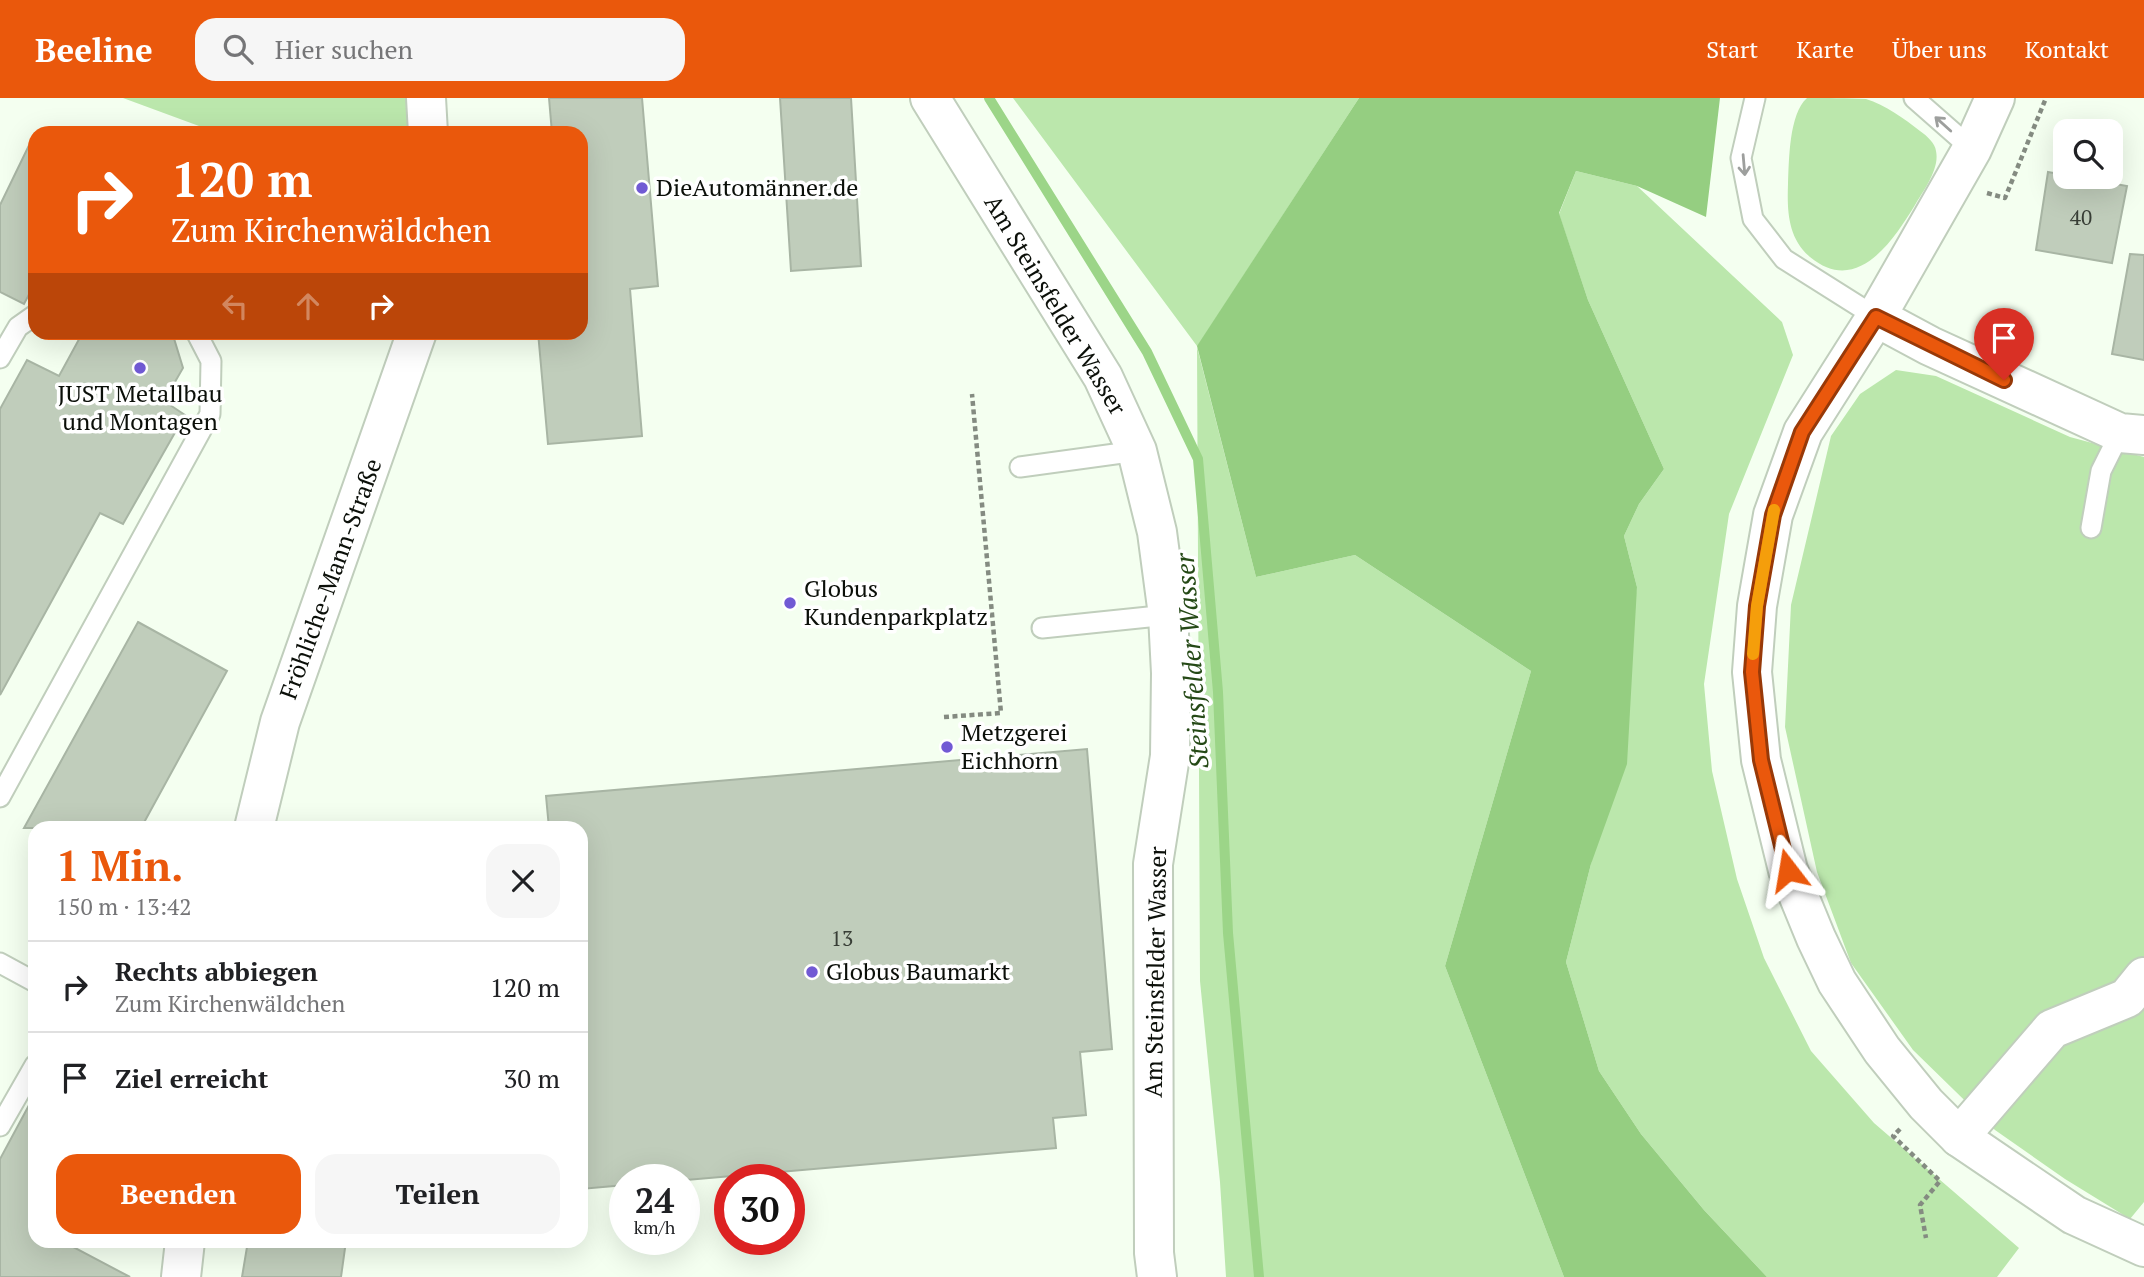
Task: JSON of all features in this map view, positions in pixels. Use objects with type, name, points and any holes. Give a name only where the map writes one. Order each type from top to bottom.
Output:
[{"type":"street","points":[[426,98],[428,126]]},
{"type":"street","name":"Am Steinsfelder Wasser","points":[[930,98],[1103,377],[1138,451],[1157,532],[1168,615],[1171,673],[1170,756],[1153,864],[1154,1239],[1157,1277]]},
{"type":"street","points":[[1996,98],[1972,149],[1876,317],[1802,432],[1773,515],[1757,606],[1752,672],[1761,760],[1788,870],[1816,938],[1837,982],[1882,1050],[1926,1104],[1959,1137],[2074,1215],[2144,1247]]},
{"type":"street","points":[[1876,317],[1955,357],[2132,434]]},
{"type":"street","name":"Fröhliche-Mann-Straße","points":[[256,821],[280,722],[414,340]]},
{"type":"street","points":[[1959,1137],[2052,1029],[2127,998],[2144,977]]},
{"type":"street","points":[[181,1277],[184,1248]]},
{"type":"lane","points":[[1755,98],[1741,158],[1753,219],[1784,259],[1876,317]]},
{"type":"lane","points":[[1914,98],[1972,149]]},
{"type":"lane","points":[[0,358],[18,327],[28,320]]},
{"type":"lane","points":[[0,797],[210,414],[211,361],[199,340]]},
{"type":"lane","points":[[2091,528],[2101,471],[2132,434]]},
{"type":"lane","points":[[1020,467],[1138,451]]},
{"type":"lane","points":[[1042,628],[1168,615]]},
{"type":"lane","points":[[0,963],[28,978]]},
{"type":"lane","points":[[0,1126],[28,1077]]},
{"type":"path","points":[[1952,183],[2006,198],[2046,98]]},
{"type":"path","points":[[944,718],[1001,713],[972,394]]},
{"type":"path","points":[[1894,1136],[1940,1181],[1920,1205],[1926,1238]]},
{"type":"green space","points":[[123,98],[409,98],[409,126],[199,126]]},
{"type":"green space","points":[[1013,98],[1359,98],[1197,347]]},
{"type":"green space","points":[[1359,98],[1720,98],[1706,217],[1637,186],[1576,171],[1559,213],[1588,300],[1664,469],[1639,504],[1624,536],[1637,587],[1627,764],[1591,864],[1566,962],[1599,1071],[1641,1134],[1704,1210],[1767,1277],[1564,1277],[1445,966],[1531,671],[1355,555],[1256,577],[1197,346]]},
{"type":"green space","points":[[1807,98],[1866,99],[1914,126],[1928,137],[1935,148],[1936,165],[1906,219],[1885,248],[1858,267],[1843,270],[1827,267],[1810,257],[1797,241],[1790,224],[1788,184],[1793,126],[1801,105]]},
{"type":"green space","points":[[1576,171],[1637,186],[1782,322],[1793,355],[1729,514],[1704,684],[1712,771],[1737,879],[1764,958],[1811,1051],[1874,1123],[2019,1248],[1997,1277],[1767,1277],[1704,1210],[1641,1134],[1599,1071],[1566,962],[1591,864],[1637,587],[1624,536],[1639,504],[1664,469],[1588,300],[1559,214]]},
{"type":"green space","points":[[1197,347],[1256,577],[1355,555],[1531,671],[1445,966],[1564,1277],[1226,1277],[1220,1182],[1200,981]]},
{"type":"green space","points":[[1896,370],[1936,376],[2070,437],[2144,457],[2144,1202],[2130,1219],[2065,1179],[1995,1130],[1913,1050],[1851,963],[1817,872],[1785,727],[1791,605],[1831,436],[1860,394]]},
{"type":"building","points":[[549,98],[642,98],[658,286],[630,289],[642,436],[548,444],[539,340],[588,340],[588,126],[551,126]]},
{"type":"building","points":[[780,98],[851,98],[861,266],[791,271]]},
{"type":"building","points":[[28,147],[28,296],[24,304],[0,292],[0,205]]},
{"type":"building","points":[[2048,172],[2053,173],[2053,189],[2123,189],[2123,185],[2127,186],[2112,263],[2036,250]]},
{"type":"building","points":[[2130,254],[2144,255],[2144,360],[2112,354]]},
{"type":"building","points":[[79,340],[174,340],[183,368],[164,401],[185,415],[123,524],[100,513],[0,695],[0,409],[27,360],[59,376]]},
{"type":"building","points":[[138,622],[227,671],[145,821],[28,821],[28,828],[24,828]]},
{"type":"building","points":[[1087,749],[1112,1049],[1080,1052],[1086,1115],[1053,1118],[1056,1148],[805,1170],[805,1164],[714,1164],[714,1178],[700,1179],[700,1164],[609,1164],[609,1186],[588,1188],[588,821],[548,821],[546,796]]},
{"type":"building","points":[[28,1107],[28,1248],[75,1248],[130,1277],[0,1277],[0,1159]]},
{"type":"building","points":[[247,1248],[345,1248],[341,1277],[242,1277]]},
{"type":"waterway","name":"Steinsfelder Wasser","points":[[989,98],[1147,352],[1198,459],[1218,692],[1228,933],[1259,1277]]},
{"type":"slow traffic","points":[[1753,654],[1757,606],[1774,510]]},
{"type":"place","name":"DieAutomänner.de","points":[[642,188]]},
{"type":"place","name":"JUST Metallbau und Montagen","points":[[140,368]]},
{"type":"place","name":"Globus Kundenparkplatz","points":[[790,603]]},
{"type":"place","name":"Metzgerei Eichhorn","points":[[947,747]]},
{"type":"place","name":"Globus Baumarkt","points":[[812,972]]},
{"type":"route","points":[[1788,870],[1761,760],[1752,672],[1757,606],[1773,515],[1802,432],[1876,317],[1930,346],[2004,380]]}]
